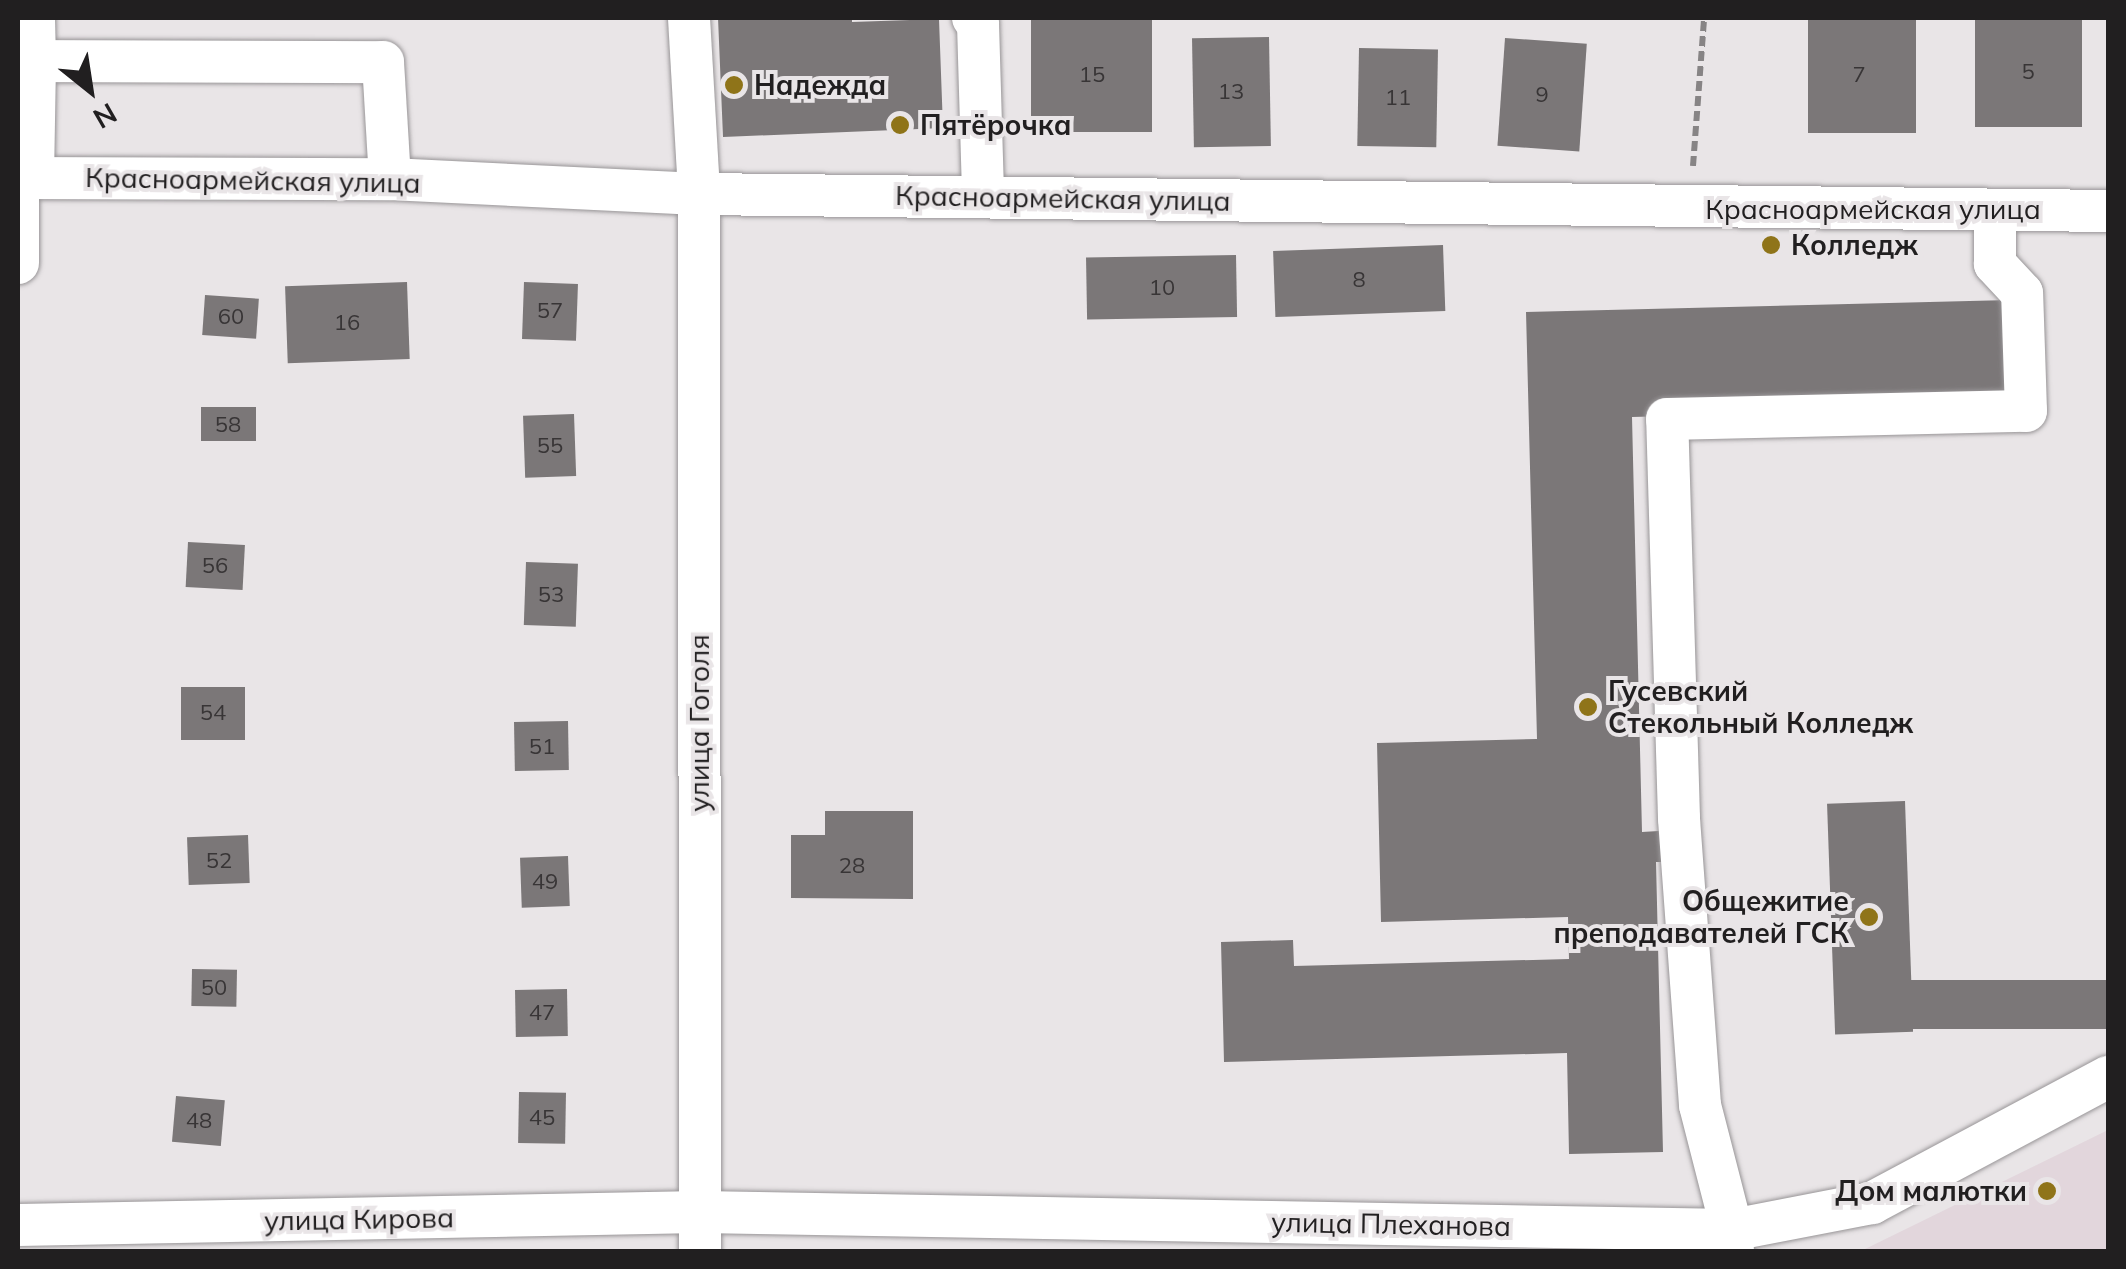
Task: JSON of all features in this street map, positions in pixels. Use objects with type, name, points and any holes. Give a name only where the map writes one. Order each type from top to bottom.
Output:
[{"type":"street","points":[[18,263],[35,62],[34,18]]},
{"type":"street","name":"улица Гоголя","points":[[689,18],[698,194],[700,1232]]},
{"type":"street","points":[[973,18],[978,24],[984,197]]},
{"type":"street","points":[[35,62],[382,62],[390,179]]},
{"type":"street","name":"Красноармейская улица","points":[[23,178],[390,179],[698,194],[2108,211]]},
{"type":"street","points":[[1733,1241],[1700,1106],[1680,818],[1666,419],[2026,411],[2022,293],[1995,264],[1996,210]]},
{"type":"street","name":"улица Плеханова","points":[[700,1232],[1733,1241],[1872,1202],[2108,1077]]},
{"type":"street","name":"улица Кирова","points":[[18,1225],[700,1232]]},
{"type":"path","points":[[1682,207],[1694,164],[1704,18]]},
{"type":"shaded area","name":"Дом малютки","points":[[2108,1130],[2108,1251],[1861,1251]]},
{"type":"building","points":[[718,18],[852,18],[852,22],[939,19],[943,128],[723,137]]},
{"type":"building","points":[[1031,18],[1152,18],[1152,132],[1031,132]]},
{"type":"building","points":[[1808,18],[1916,18],[1916,133],[1808,133]]},
{"type":"building","points":[[1975,18],[2082,18],[2082,127],[1975,127]]},
{"type":"building","points":[[1269,37],[1271,146],[1194,147],[1192,38]]},
{"type":"building","points":[[1505,38],[1587,44],[1579,151],[1497,146]]},
{"type":"building","points":[[1359,48],[1438,49],[1436,147],[1357,146]]},
{"type":"building","points":[[1443,245],[1445,311],[1275,317],[1273,251]]},
{"type":"building","points":[[1236,255],[1237,317],[1087,320],[1086,258]]},
{"type":"building","points":[[407,282],[410,359],[288,363],[285,286]]},
{"type":"building","points":[[524,282],[578,284],[576,341],[522,339]]},
{"type":"building","points":[[205,295],[259,299],[256,339],[202,335]]},
{"type":"building","name":"Гусевский Стекольный Колледж","points":[[2010,300],[2012,407],[1632,417],[1642,832],[1675,830],[1676,862],[1656,862],[1663,1152],[1569,1154],[1567,1053],[1224,1062],[1221,942],[1293,940],[1294,966],[1569,959],[1568,917],[1381,922],[1377,743],[1537,739],[1526,312]]},
{"type":"building","points":[[201,407],[256,407],[256,441],[201,441]]},
{"type":"building","points":[[574,414],[576,476],[525,478],[523,416]]},
{"type":"building","points":[[188,542],[245,545],[243,590],[186,587]]},
{"type":"building","points":[[526,562],[578,564],[576,627],[524,625]]},
{"type":"building","points":[[181,687],[245,687],[245,740],[181,740]]},
{"type":"building","points":[[568,721],[569,770],[515,771],[514,722]]},
{"type":"building","name":"Общежитие преподавателей ГСК","points":[[1905,801],[1913,1032],[1835,1035],[1827,804]]},
{"type":"building","points":[[825,811],[913,811],[913,899],[791,898],[791,835],[825,835]]},
{"type":"building","points":[[248,835],[250,883],[189,885],[187,837]]},
{"type":"building","points":[[568,856],[570,906],[522,908],[520,858]]},
{"type":"building","points":[[192,969],[237,970],[236,1007],[191,1006]]},
{"type":"building","points":[[1880,980],[2108,980],[2108,1029],[1880,1029]]},
{"type":"building","points":[[567,989],[568,1036],[516,1037],[515,990]]},
{"type":"building","points":[[519,1092],[566,1093],[565,1144],[518,1143]]},
{"type":"building","points":[[176,1096],[225,1100],[221,1146],[172,1142]]},
{"type":"place","name":"Надежда","points":[[734,85]]},
{"type":"place","name":"Пятёрочка","points":[[900,125]]},
{"type":"place","name":"Колледж","points":[[1771,245]]},
{"type":"place","name":"Гусевский Стекольный Колледж","points":[[1588,707]]},
{"type":"place","name":"Общежитие преподавателей ГСК","points":[[1869,917]]},
{"type":"place","name":"Дом малютки","points":[[2047,1191]]}]
